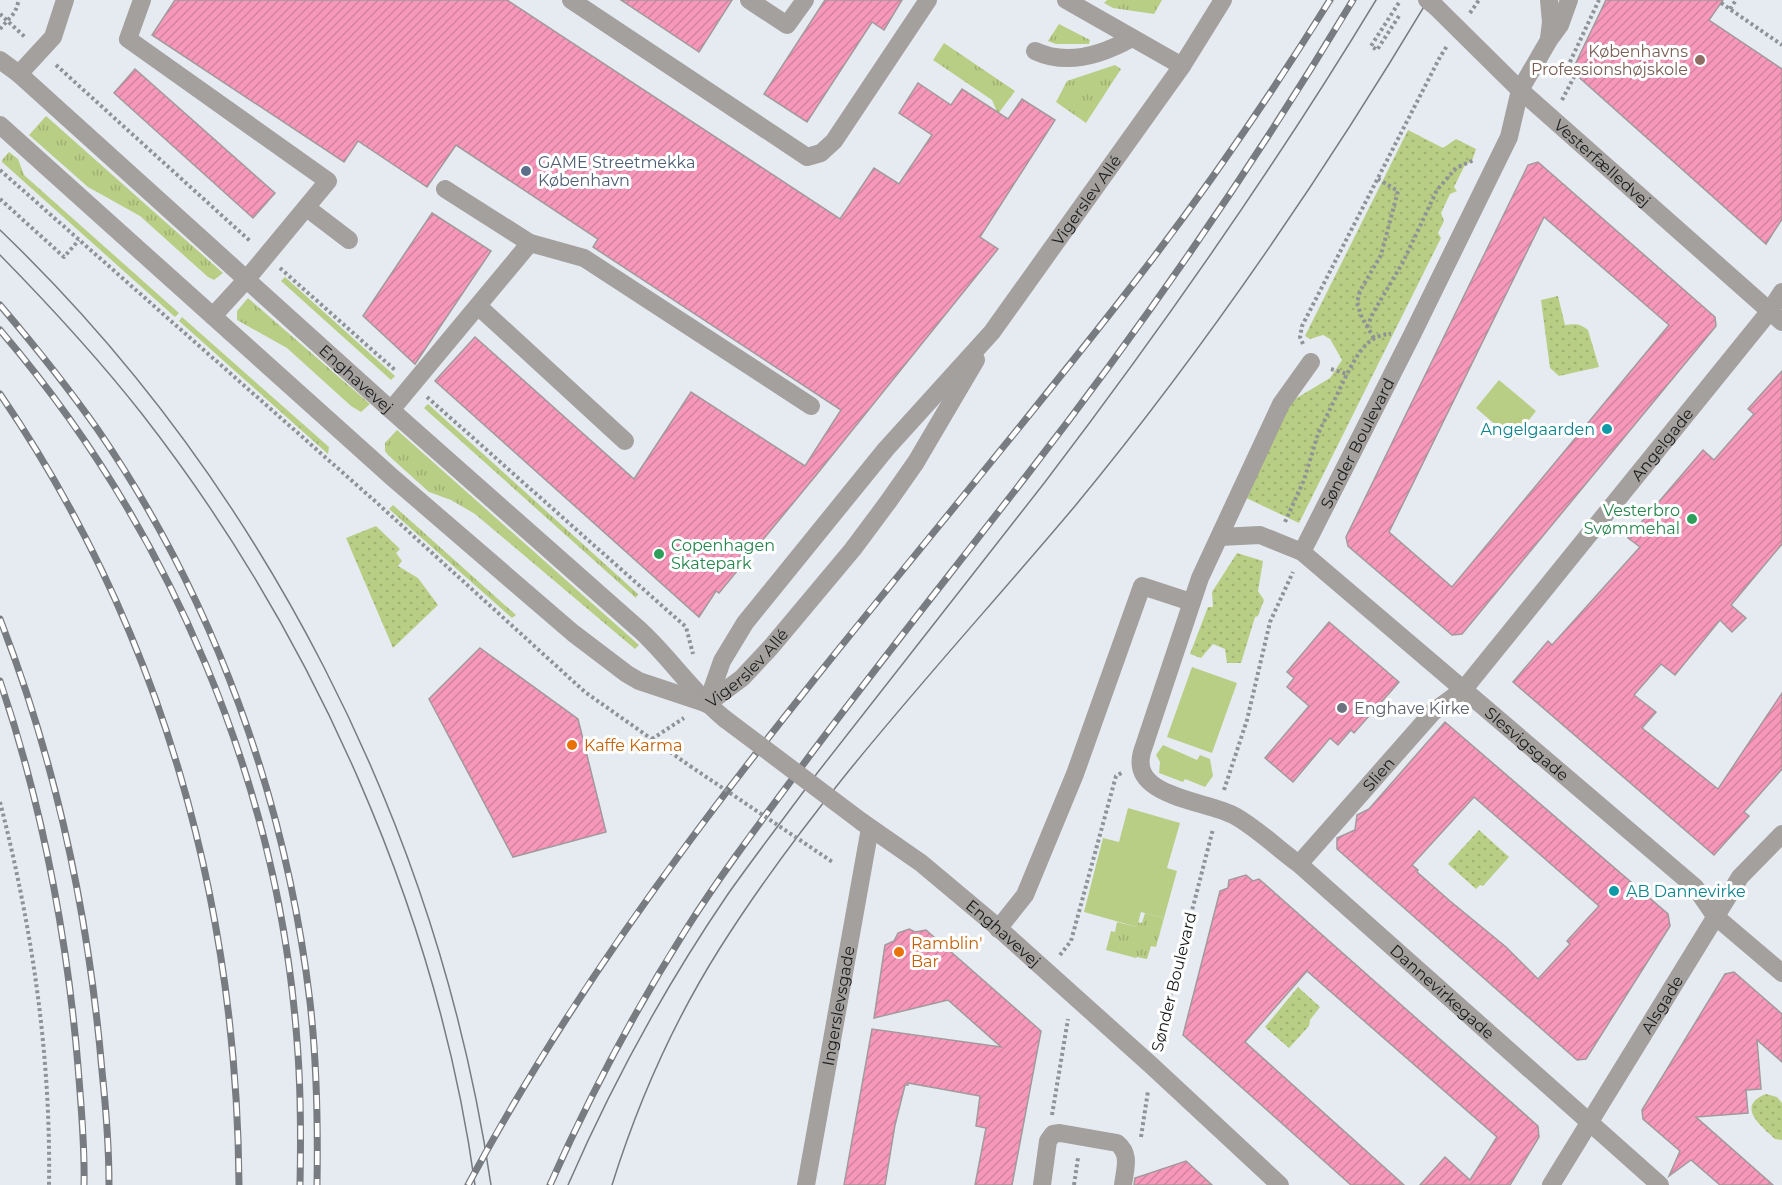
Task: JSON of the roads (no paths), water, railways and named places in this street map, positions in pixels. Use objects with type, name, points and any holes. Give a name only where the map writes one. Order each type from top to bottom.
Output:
[{"type":"street","points":[[19,74],[52,37],[65,0]]},
{"type":"street","points":[[142,0],[128,39],[328,181],[213,316]]},
{"type":"street","points":[[571,0],[807,157],[821,153],[834,141],[928,0]]},
{"type":"street","points":[[748,0],[787,25],[805,0]]},
{"type":"street","points":[[1066,0],[1182,66]]},
{"type":"street","name":"Vigerslev Allé","points":[[707,704],[742,678],[771,647],[881,512],[940,423],[992,332],[1182,66],[1223,0]]},
{"type":"street","points":[[1549,0],[1551,22],[1549,40]]},
{"type":"street","name":"Sønder Boulevard","points":[[1302,552],[1509,137],[1520,90],[1560,25],[1569,0]]},
{"type":"street","name":"Vesterfælledvej","points":[[1431,4],[1520,90],[1776,317]]},
{"type":"street","points":[[1035,51],[1047,57],[1062,59],[1085,56],[1108,51],[1132,38]]},
{"type":"street","name":"Enghavevej","points":[[0,60],[19,74],[391,410],[664,652],[707,704],[866,825],[921,863],[1048,972],[1280,1185]]},
{"type":"street","name":"Enghavevej","points":[[0,125],[393,478],[603,657],[639,681],[707,704]]},
{"type":"street","points":[[445,189],[530,243],[584,258],[811,406]]},
{"type":"street","points":[[307,208],[349,240]]},
{"type":"street","points":[[391,410],[530,243]]},
{"type":"street","name":"Angelgade","points":[[1464,689],[1776,317],[1782,292]]},
{"type":"street","points":[[478,306],[625,441]]},
{"type":"street","name":"Vigerslev Allé","points":[[707,704],[722,661],[745,623],[886,449],[992,332]]},
{"type":"street","points":[[998,929],[1025,895],[1035,873],[1075,774],[1142,586],[1191,602],[1229,512],[1281,404],[1311,362]]},
{"type":"street","name":"Slesvigsgade","points":[[1220,537],[1260,535],[1302,552],[1695,887],[1715,916],[1782,973]]},
{"type":"street","name":"Dannevirkegade","points":[[1191,602],[1139,763],[1151,784],[1162,791],[1218,808],[1236,816],[1299,864],[1660,1185]]},
{"type":"street","name":"Slien","points":[[1299,864],[1433,712],[1464,689]]},
{"type":"street","name":"Ingerslevsgade","points":[[806,1185],[866,825]]},
{"type":"street","name":"Alsgade","points":[[1551,1185],[1740,877],[1782,834]]},
{"type":"street","points":[[1042,1185],[1048,1141],[1053,1134],[1060,1132],[1117,1143],[1124,1148],[1127,1158],[1123,1185]]},
{"type":"tram line","points":[[568,1185],[641,1036],[705,928],[728,894],[818,772],[1045,482],[1132,365],[1258,185],[1376,0]]},
{"type":"tram line","points":[[612,1185],[633,1123],[672,1033],[703,976],[759,889],[845,776],[1075,506],[1171,385],[1304,196],[1428,0]]},
{"type":"tram line","points":[[0,230],[94,328],[180,435],[257,548],[324,667],[381,791],[429,920],[465,1051],[491,1185]]},
{"type":"tram line","points":[[0,255],[108,373],[142,414],[204,498],[260,588],[312,681],[358,778],[398,878],[431,979],[457,1082],[475,1185]]},
{"type":"railway","points":[[468,1185],[538,1063],[615,945],[698,830],[783,718],[1050,390],[1163,245],[1237,142],[1330,0]]},
{"type":"railway","points":[[550,1185],[596,1087],[630,1024],[685,931],[713,889],[830,729],[1071,418],[1155,302],[1277,123],[1353,0]]},
{"type":"railway","points":[[0,305],[98,430],[139,495],[177,562],[210,632],[238,703],[263,776],[283,851],[299,926],[314,1048],[317,1185]]},
{"type":"railway","points":[[0,330],[61,406],[115,488],[163,573],[205,662],[239,754],[266,848],[286,944],[297,1041],[300,1185]]},
{"type":"railway","points":[[0,394],[56,484],[105,577],[146,673],[179,772],[205,872],[223,975],[235,1079],[239,1185]]},
{"type":"railway","points":[[0,619],[38,729],[79,899],[96,1014],[106,1114],[109,1185]]},
{"type":"railway","points":[[0,681],[28,775],[60,920],[78,1066],[84,1185]]},
{"type":"place","name":"Københavns Professionshøjskole","points":[[1700,60]]},
{"type":"place","name":"GAME Streetmekka København","points":[[526,171]]},
{"type":"place","name":"Angelgaarden","points":[[1607,429]]},
{"type":"place","name":"Vesterbro Svømmehal","points":[[1692,519]]},
{"type":"place","name":"Copenhagen Skatepark","points":[[659,554]]},
{"type":"place","name":"Enghave Kirke","points":[[1342,708]]},
{"type":"place","name":"Kaffe Karma","points":[[572,745]]},
{"type":"place","name":"AB Dannevirke","points":[[1614,891]]},
{"type":"place","name":"Ramblin' Bar","points":[[899,952]]}]
